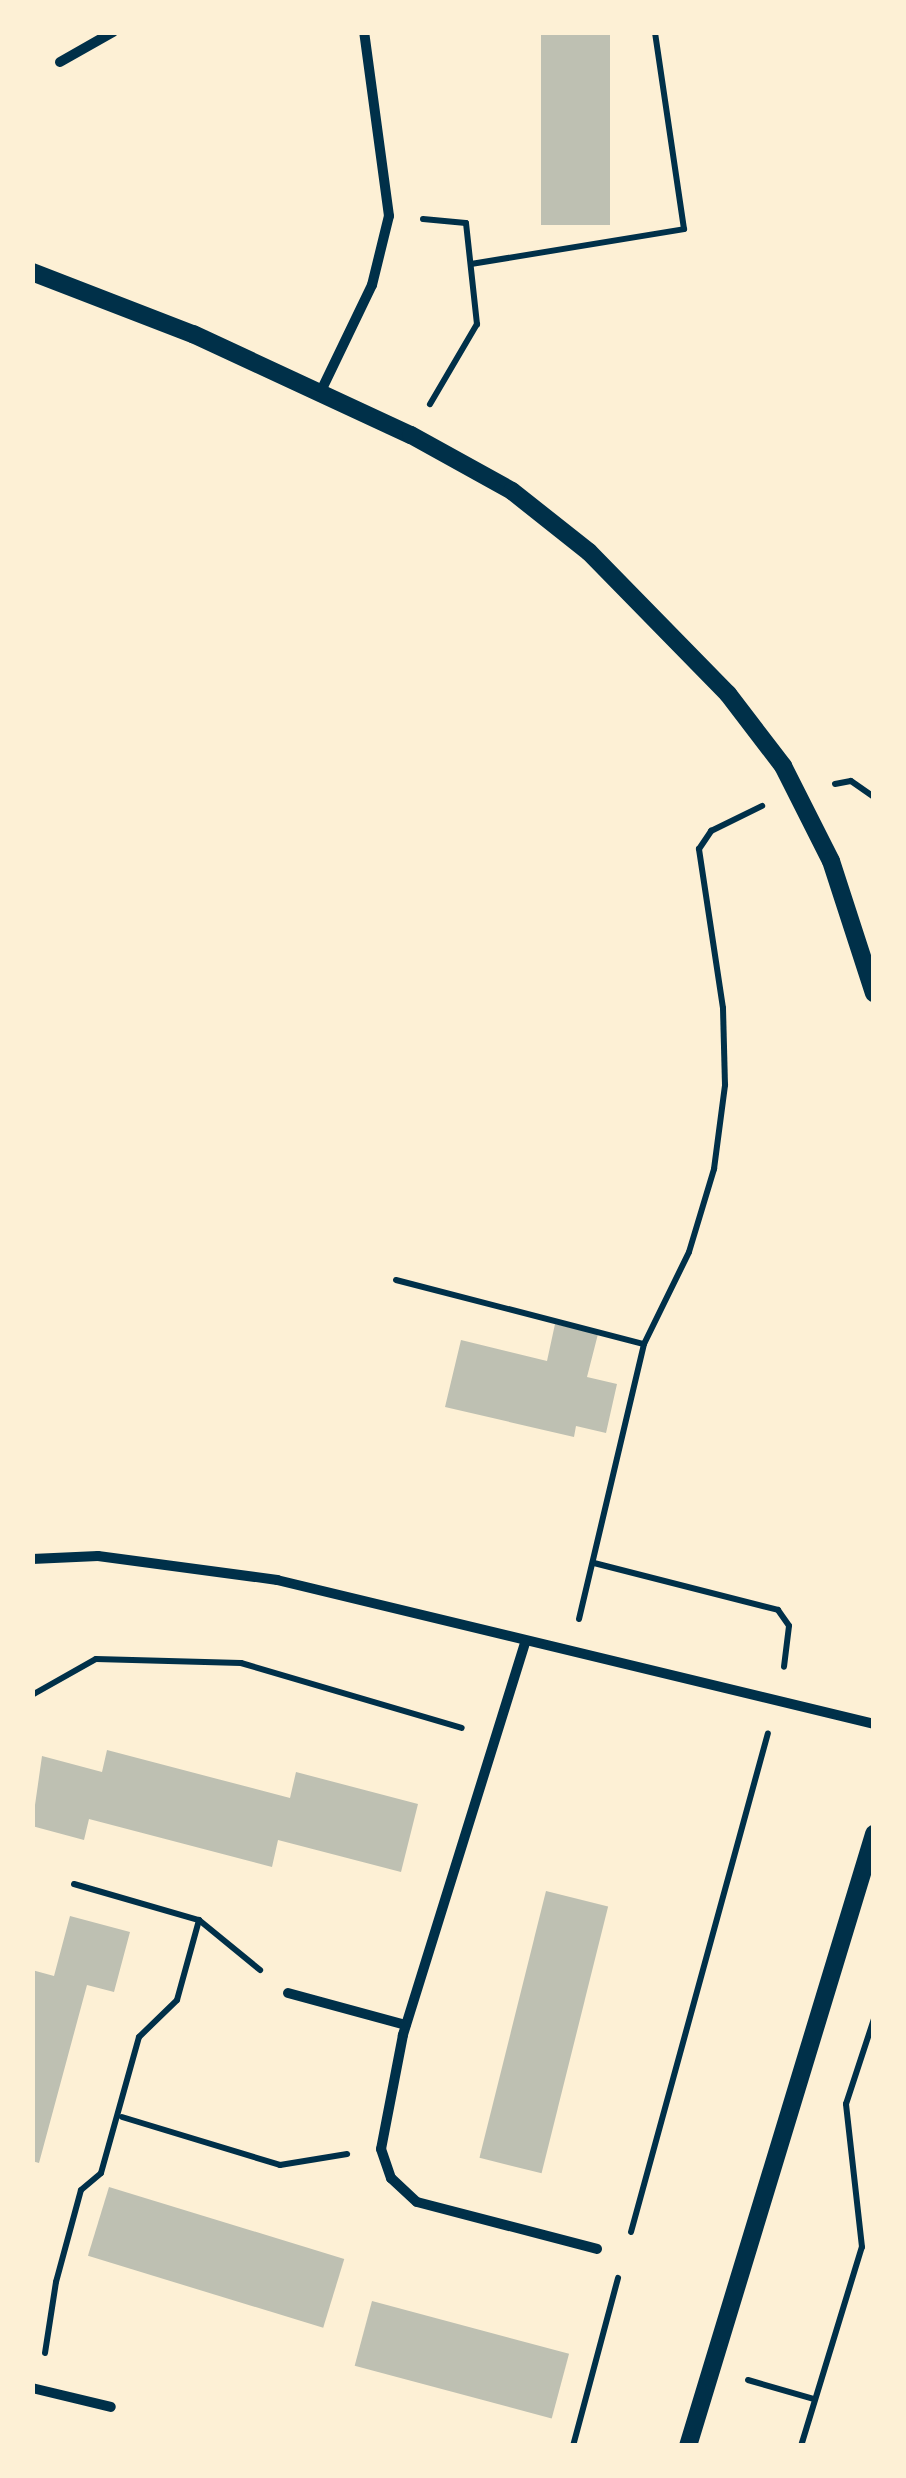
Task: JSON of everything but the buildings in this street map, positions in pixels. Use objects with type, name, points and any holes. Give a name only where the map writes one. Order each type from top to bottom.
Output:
[{"type":"street","points":[[60,62],[113,32]]},
{"type":"street","points":[[320,392],[372,284],[389,216],[364,32]]},
{"type":"street","points":[[32,272],[320,392],[412,435],[512,492],[642,600],[728,694],[797,789],[831,862],[874,993]]},
{"type":"street","points":[[32,1559],[98,1556],[278,1580],[568,1654],[874,1724]]},
{"type":"street","points":[[525,1643],[406,2024],[382,2148],[391,2178],[417,2202],[597,2250]]},
{"type":"street","points":[[688,2446],[874,1834]]},
{"type":"street","points":[[288,1993],[406,2024]]},
{"type":"street","points":[[36,2388],[111,2407]]},
{"type":"path","points":[[471,264],[684,229],[655,32]]},
{"type":"path","points":[[389,216],[466,223],[471,264],[477,324],[412,435]]},
{"type":"path","points":[[568,1654],[594,1563],[644,1344],[699,1219],[714,1170],[725,1085],[713,908],[699,848],[711,831],[797,789]]},
{"type":"path","points":[[396,1280],[644,1344]]},
{"type":"path","points":[[594,1563],[778,1610],[789,1626],[776,1702],[630,2237]]},
{"type":"path","points":[[32,1695],[96,1659],[241,1663],[496,1738]]},
{"type":"path","points":[[74,1884],[199,1920],[288,1993]]},
{"type":"path","points":[[36,2388],[56,2282],[80,2190],[101,2173],[122,2117],[140,2038],[177,2000],[199,1920]]},
{"type":"path","points":[[802,2446],[862,2247],[846,2104],[874,2019]]},
{"type":"path","points":[[122,2117],[280,2164],[382,2148]]},
{"type":"path","points":[[573,2446],[619,2275]]},
{"type":"path","points":[[711,2370],[814,2400]]}]
